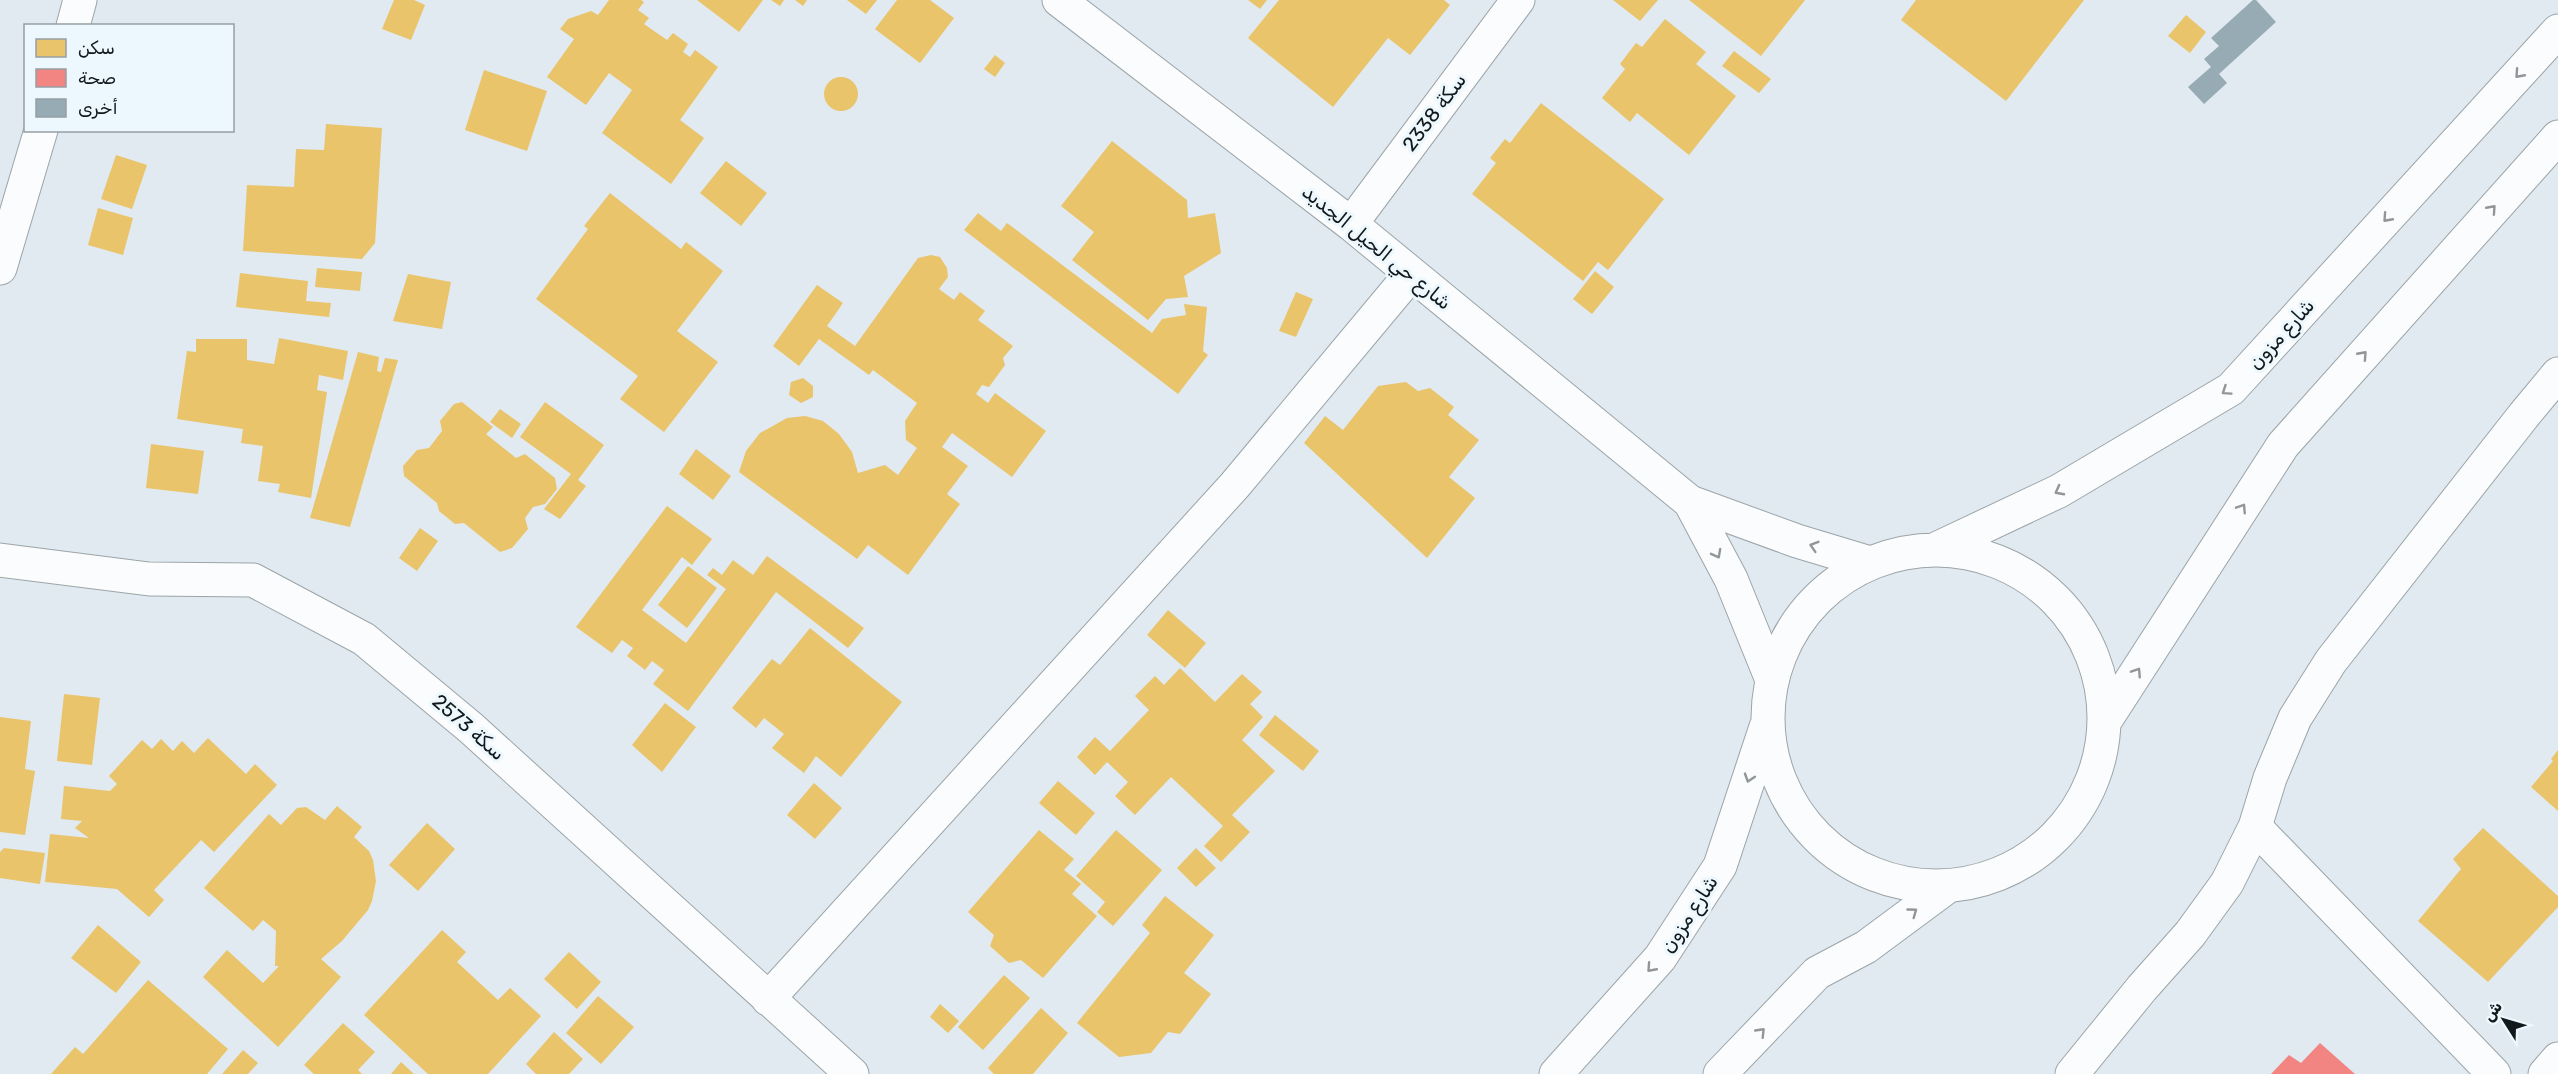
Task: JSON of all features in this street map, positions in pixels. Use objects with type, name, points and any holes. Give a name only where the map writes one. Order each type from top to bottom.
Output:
[{"type":"street","points":[[74,24],[80,0]]},
{"type":"street","name":"شارع حي الحيل الجديد","points":[[1059,0],[1350,224],[1690,502],[1797,541],[1870,563]]},
{"type":"street","name":"سكة 2338","points":[[1350,224],[1518,0]]},
{"type":"street","name":"شارع مزون","points":[[1936,549],[2059,491],[2231,388],[2558,31]]},
{"type":"street","points":[[0,268],[40,132]]},
{"type":"street","points":[[2105,721],[2283,445],[2558,137]]},
{"type":"street","points":[[768,999],[1235,485],[1411,274]]},
{"type":"street","points":[[2072,1074],[2142,988],[2190,934],[2227,883],[2255,826],[2270,778],[2295,718],[2331,661],[2558,374]]},
{"type":"street","name":"شارع حي الحيل الجديد","points":[[1690,502],[1731,579],[1772,681]]},
{"type":"street","points":[[1936,549],[1989,557],[2037,581],[2074,619],[2098,668],[2105,721],[2096,770],[2074,815],[2039,851],[1996,876],[1947,887],[1893,881],[1844,859],[1804,823],[1777,776],[1768,722],[1772,681],[1792,632],[1825,591],[1870,563],[1903,553],[1936,549]]},
{"type":"street","name":"سكة 2573","points":[[0,560],[149,579],[253,580],[364,639],[471,728],[852,1074]]},
{"type":"street","name":"شارع مزون","points":[[1556,1074],[1660,958],[1720,866],[1768,722]]},
{"type":"street","points":[[2255,826],[2494,1074]]},
{"type":"street","points":[[1720,1074],[1817,973],[1866,946],[1947,887]]},
{"type":"street","points":[[2545,1074],[2558,1059]]},
{"type":"building: سكن","points":[[394,0],[414,0],[425,5],[411,40],[382,29]]},
{"type":"building: سكن","points":[[609,0],[641,0],[644,2],[638,10],[649,18],[644,24],[667,40],[673,33],[688,44],[683,52],[690,57],[695,50],[718,67],[680,120],[704,138],[671,184],[602,133],[632,90],[609,73],[586,105],[547,77],[574,39],[560,29],[568,19],[591,11],[598,15]]},
{"type":"building: سكن","points":[[697,0],[763,0],[739,32]]},
{"type":"building: سكن","points":[[771,0],[784,0],[780,6]]},
{"type":"building: سكن","points":[[795,0],[807,0],[803,6]]},
{"type":"building: سكن","points":[[847,0],[877,0],[866,14]]},
{"type":"building: سكن","points":[[897,0],[930,0],[954,18],[920,63],[875,29]]},
{"type":"building: سكن","points":[[1248,0],[1267,0],[1260,9]]},
{"type":"building: سكن","points":[[1279,0],[1444,0],[1450,5],[1410,55],[1388,38],[1333,107],[1248,38]]},
{"type":"building: سكن","points":[[1613,0],[1658,0],[1640,21]]},
{"type":"building: سكن","points":[[1689,0],[1805,0],[1761,56]]},
{"type":"building: سكن","points":[[1916,0],[2084,0],[2006,101],[1901,20]]},
{"type":"building: سكن","points":[[2186,15],[2206,32],[2190,53],[2168,36]]},
{"type":"building: سكن","points":[[1665,19],[1706,52],[1696,64],[1736,96],[1689,155],[1637,113],[1630,122],[1602,98],[1625,69],[1620,64],[1636,43],[1642,47]]},
{"type":"building: سكن","points":[[1734,51],[1771,79],[1759,93],[1722,66]]},
{"type":"building: سكن","points":[[995,55],[1005,63],[995,77],[984,69]]},
{"type":"building: سكن","points":[[484,70],[547,91],[527,151],[465,130]]},
{"type":"building: سكن","points":[[841,77],[853,82],[858,94],[853,106],[841,111],[829,106],[824,94],[829,82]]},
{"type":"building: سكن","points":[[1541,103],[1664,199],[1608,270],[1598,262],[1583,281],[1472,194],[1496,163],[1490,158],[1505,139],[1510,143]]},
{"type":"building: سكن","points":[[326,124],[382,128],[375,243],[362,259],[243,251],[247,185],[294,187],[296,149],[324,150]]},
{"type":"building: سكن","points":[[1112,141],[1187,200],[1188,218],[1215,213],[1221,253],[1184,276],[1188,297],[1166,299],[1148,320],[1072,260],[1094,232],[1061,206]]},
{"type":"building: سكن","points":[[116,155],[147,165],[132,209],[101,199]]},
{"type":"building: سكن","points":[[726,161],[767,193],[741,226],[700,193]]},
{"type":"building: سكن","points":[[610,193],[681,249],[686,242],[723,271],[677,331],[718,362],[664,432],[620,399],[638,376],[536,299],[588,229],[584,226]]},
{"type":"building: سكن","points":[[98,208],[133,218],[123,255],[88,245]]},
{"type":"building: سكن","points":[[978,213],[1001,231],[1007,223],[1152,333],[1162,319],[1186,315],[1184,304],[1207,307],[1203,351],[1208,355],[1178,394],[964,230]]},
{"type":"building: سكن","points":[[931,255],[940,257],[947,268],[948,277],[939,289],[954,300],[960,292],[985,311],[978,320],[1013,346],[1003,358],[1005,365],[989,387],[982,385],[976,394],[988,403],[995,393],[1046,431],[1012,477],[952,433],[942,447],[968,466],[947,494],[960,504],[908,575],[868,545],[857,559],[739,472],[746,451],[760,433],[787,418],[805,416],[823,421],[839,434],[852,452],[858,473],[885,465],[898,475],[917,448],[906,440],[905,421],[917,403],[873,370],[869,375],[819,339],[799,366],[773,346],[817,285],[843,303],[827,326],[855,346],[918,258]]},
{"type":"building: سكن","points":[[317,268],[362,272],[360,291],[315,287]]},
{"type":"building: سكن","points":[[1595,271],[1614,287],[1592,314],[1573,299]]},
{"type":"building: سكن","points":[[240,273],[308,281],[306,301],[331,303],[329,317],[236,307]]},
{"type":"building: سكن","points":[[408,274],[451,282],[442,329],[393,321]]},
{"type":"building: سكن","points":[[1296,292],[1313,299],[1296,337],[1279,331]]},
{"type":"building: سكن","points":[[279,338],[348,351],[343,380],[319,375],[317,390],[327,392],[311,498],[278,492],[280,484],[258,481],[263,446],[241,443],[243,429],[177,419],[187,351],[196,352],[196,339],[247,339],[247,360],[274,364]]},
{"type":"building: سكن","points":[[358,352],[379,357],[377,371],[381,372],[385,358],[398,360],[350,527],[310,518]]},
{"type":"building: سكن","points":[[803,378],[813,386],[813,397],[801,403],[789,395],[791,382]]},
{"type":"building: سكن","points":[[1406,382],[1418,391],[1430,388],[1454,407],[1448,415],[1479,440],[1449,477],[1475,498],[1427,558],[1304,443],[1325,416],[1343,430],[1378,386]]},
{"type":"building: سكن","points":[[462,402],[493,427],[486,434],[516,458],[525,454],[555,478],[557,489],[545,504],[533,507],[525,518],[528,529],[512,548],[500,552],[464,523],[455,524],[439,511],[437,503],[404,476],[403,466],[417,450],[429,448],[442,431],[440,421],[454,404]]},
{"type":"building: سكن","points":[[545,402],[604,445],[578,480],[586,486],[560,519],[544,509],[571,474],[520,437]]},
{"type":"building: سكن","points":[[500,409],[521,424],[512,438],[490,422]]},
{"type":"building: سكن","points":[[151,444],[204,451],[198,494],[146,488]]},
{"type":"building: سكن","points":[[696,449],[731,476],[713,500],[679,474]]},
{"type":"building: سكن","points":[[667,506],[712,539],[692,565],[682,557],[642,610],[686,643],[726,589],[707,575],[713,568],[722,575],[733,560],[753,575],[767,556],[864,628],[848,648],[776,592],[688,711],[653,684],[664,670],[652,661],[645,670],[627,656],[633,648],[622,640],[612,653],[576,627]]},
{"type":"building: سكن","points":[[420,528],[438,541],[417,571],[399,558]]},
{"type":"building: سكن","points":[[688,566],[717,588],[687,628],[658,605]]},
{"type":"building: سكن","points":[[1168,610],[1206,643],[1185,668],[1147,635]]},
{"type":"building: سكن","points":[[810,628],[902,702],[841,777],[816,756],[804,773],[772,748],[784,734],[764,718],[756,728],[732,708],[772,659],[780,665]]},
{"type":"building: سكن","points":[[1180,668],[1215,702],[1242,674],[1262,692],[1250,704],[1263,717],[1242,740],[1275,771],[1232,815],[1250,832],[1221,862],[1204,846],[1223,826],[1171,777],[1135,815],[1115,796],[1128,782],[1107,762],[1095,775],[1077,757],[1095,737],[1110,751],[1149,710],[1135,696],[1155,676],[1164,685]]},
{"type":"building: سكن","points":[[64,694],[100,698],[92,765],[57,761]]},
{"type":"building: سكن","points":[[665,703],[696,727],[662,772],[632,745]]},
{"type":"building: سكن","points":[[1275,715],[1319,751],[1303,771],[1259,735]]},
{"type":"building: سكن","points":[[0,717],[31,721],[25,769],[35,771],[25,835],[0,832]]},
{"type":"building: سكن","points":[[208,738],[246,774],[255,764],[277,785],[214,852],[201,840],[154,890],[164,900],[149,917],[117,889],[45,882],[50,834],[89,838],[75,828],[82,821],[61,819],[64,786],[110,791],[117,784],[109,776],[142,740],[152,749],[161,739],[173,751],[182,741],[194,753]]},
{"type":"building: سكن","points":[[2558,750],[2558,811],[2531,787],[2553,761],[2551,759]]},
{"type":"building: سكن","points":[[1058,781],[1095,813],[1076,835],[1039,803]]},
{"type":"building: سكن","points":[[814,783],[842,808],[815,839],[787,815]]},
{"type":"building: سكن","points":[[337,806],[362,827],[354,837],[369,851],[373,860],[376,881],[372,901],[368,910],[342,941],[321,959],[341,977],[278,1047],[203,977],[227,950],[263,983],[279,966],[275,966],[276,931],[263,920],[253,931],[204,888],[269,814],[281,825],[297,808],[306,807],[325,820]]},
{"type":"building: سكن","points":[[427,823],[455,849],[418,891],[389,865]]},
{"type":"building: سكن","points":[[2483,828],[2558,896],[2558,907],[2488,982],[2418,921],[2461,869],[2453,859]]},
{"type":"building: سكن","points":[[1039,830],[1074,859],[1064,870],[1081,884],[1072,894],[1097,916],[1043,978],[1021,960],[1009,963],[990,946],[994,935],[968,912]]},
{"type":"building: سكن","points":[[1116,830],[1162,870],[1113,926],[1097,912],[1105,902],[1076,876]]},
{"type":"building: سكن","points":[[4,848],[45,853],[40,884],[0,878],[0,852]]},
{"type":"building: سكن","points":[[1196,848],[1216,868],[1196,887],[1177,868]]},
{"type":"building: سكن","points":[[1165,896],[1214,935],[1184,973],[1211,994],[1180,1034],[1168,1032],[1151,1053],[1119,1057],[1077,1023],[1150,933],[1142,925]]},
{"type":"building: سكن","points":[[98,925],[141,962],[116,993],[71,958]]},
{"type":"building: سكن","points":[[442,930],[466,952],[457,962],[498,1000],[510,988],[541,1016],[488,1074],[428,1074],[364,1015]]},
{"type":"building: سكن","points":[[569,952],[601,982],[577,1009],[544,979]]},
{"type":"building: سكن","points":[[1004,975],[1030,998],[983,1050],[958,1027]]},
{"type":"building: سكن","points":[[148,980],[228,1049],[207,1074],[51,1074],[75,1047],[83,1054]]},
{"type":"building: سكن","points":[[598,996],[634,1027],[601,1064],[566,1033]]},
{"type":"building: سكن","points":[[940,1004],[959,1021],[948,1033],[930,1017]]},
{"type":"building: سكن","points":[[1041,1008],[1068,1033],[1033,1074],[994,1074],[988,1068]]},
{"type":"building: سكن","points":[[343,1023],[375,1052],[358,1070],[362,1074],[314,1074],[304,1065]]},
{"type":"building: سكن","points":[[554,1032],[583,1059],[569,1074],[536,1074],[526,1064]]},
{"type":"building: سكن","points":[[243,1050],[258,1063],[248,1074],[222,1074]]},
{"type":"building: سكن","points":[[401,1062],[414,1074],[391,1074]]},
{"type":"building: صحة","points":[[2320,1043],[2355,1074],[2271,1074],[2289,1055],[2301,1063]]},
{"type":"building: أخرى","points":[[2253,0],[2256,0],[2276,22],[2219,74],[2227,83],[2204,104],[2188,87],[2211,67],[2204,59],[2219,46],[2211,38]]}]
